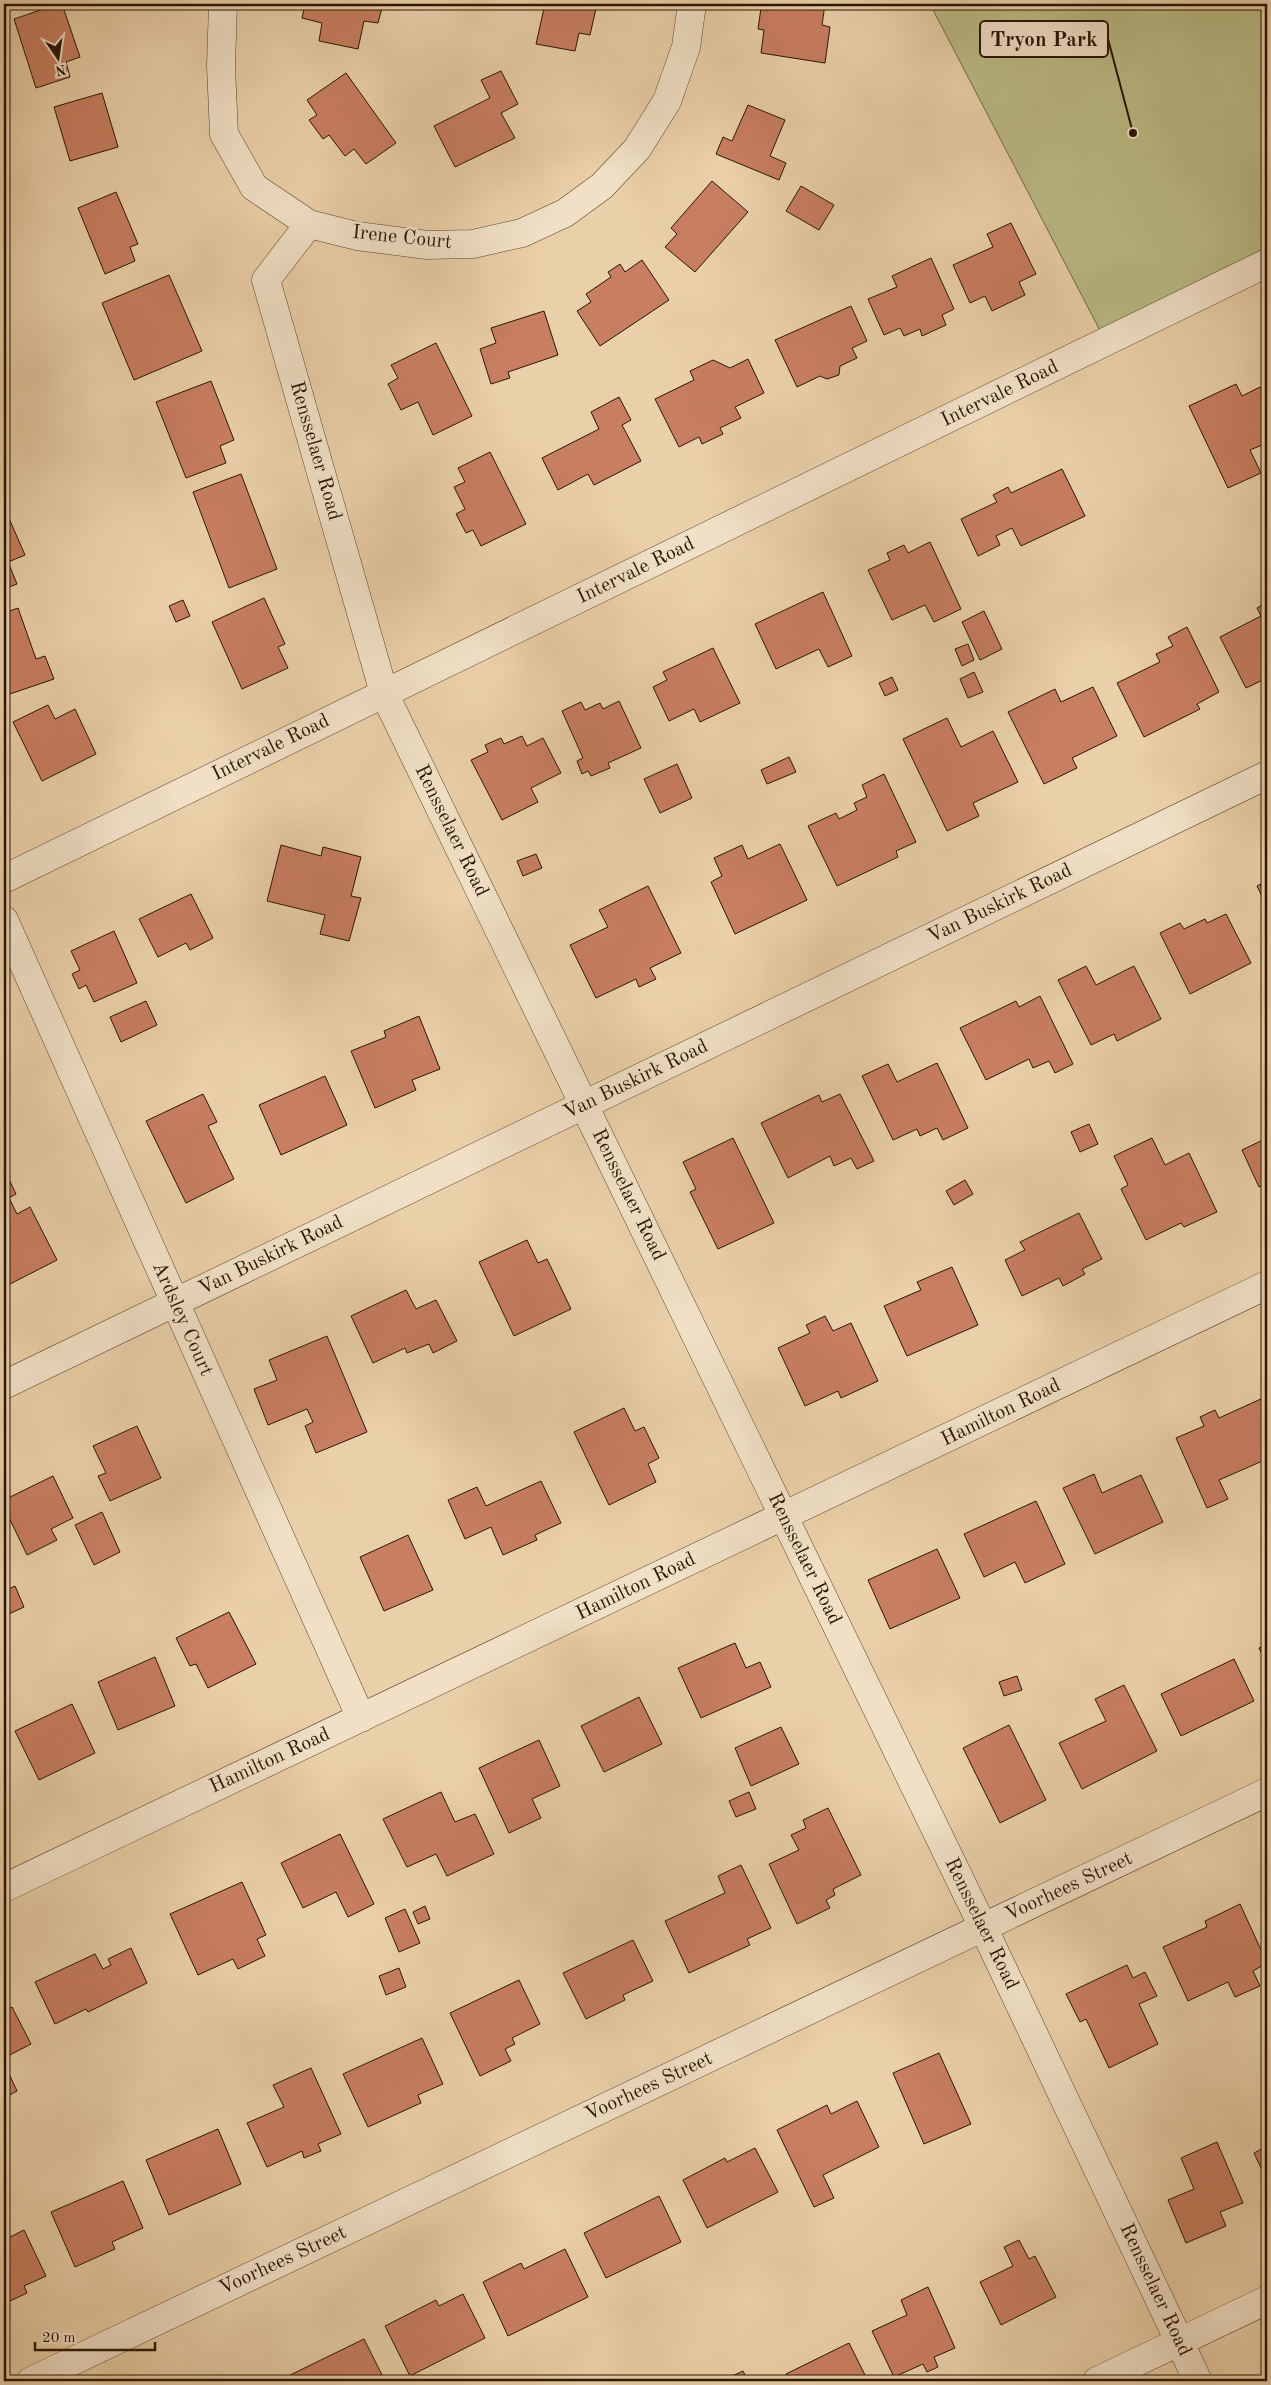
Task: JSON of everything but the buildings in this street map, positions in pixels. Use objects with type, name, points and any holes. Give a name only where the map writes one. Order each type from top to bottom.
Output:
[{"type":"street","points":[[223,4],[221,66],[224,134],[254,187],[309,224]]},
{"type":"street","name":"Irene Court","points":[[309,224],[357,236],[426,245],[473,244],[522,233],[565,213],[602,186],[637,149],[667,101],[686,47],[692,4]]},
{"type":"street","name":"Rensselaer Road","points":[[309,224],[266,280],[384,694],[983,1927],[1198,2381]]},
{"type":"street","name":"Intervale Road","points":[[4,879],[1267,263]]},
{"type":"street","name":"Van Buskirk Road","points":[[4,1384],[1267,775]]},
{"type":"street","name":"Ardsley Court","points":[[4,920],[361,1718]]},
{"type":"street","name":"Hamilton Road","points":[[4,1888],[1267,1286]]},
{"type":"street","name":"Voorhees Street","points":[[31,2381],[1267,1792]]},
{"type":"street","points":[[1097,2381],[1267,2300]]},
{"type":"green space","points":[[930,4],[1267,4],[1267,263],[1106,342]]},
{"type":"place","name":"Tryon Park","points":[[1133,133]]}]
